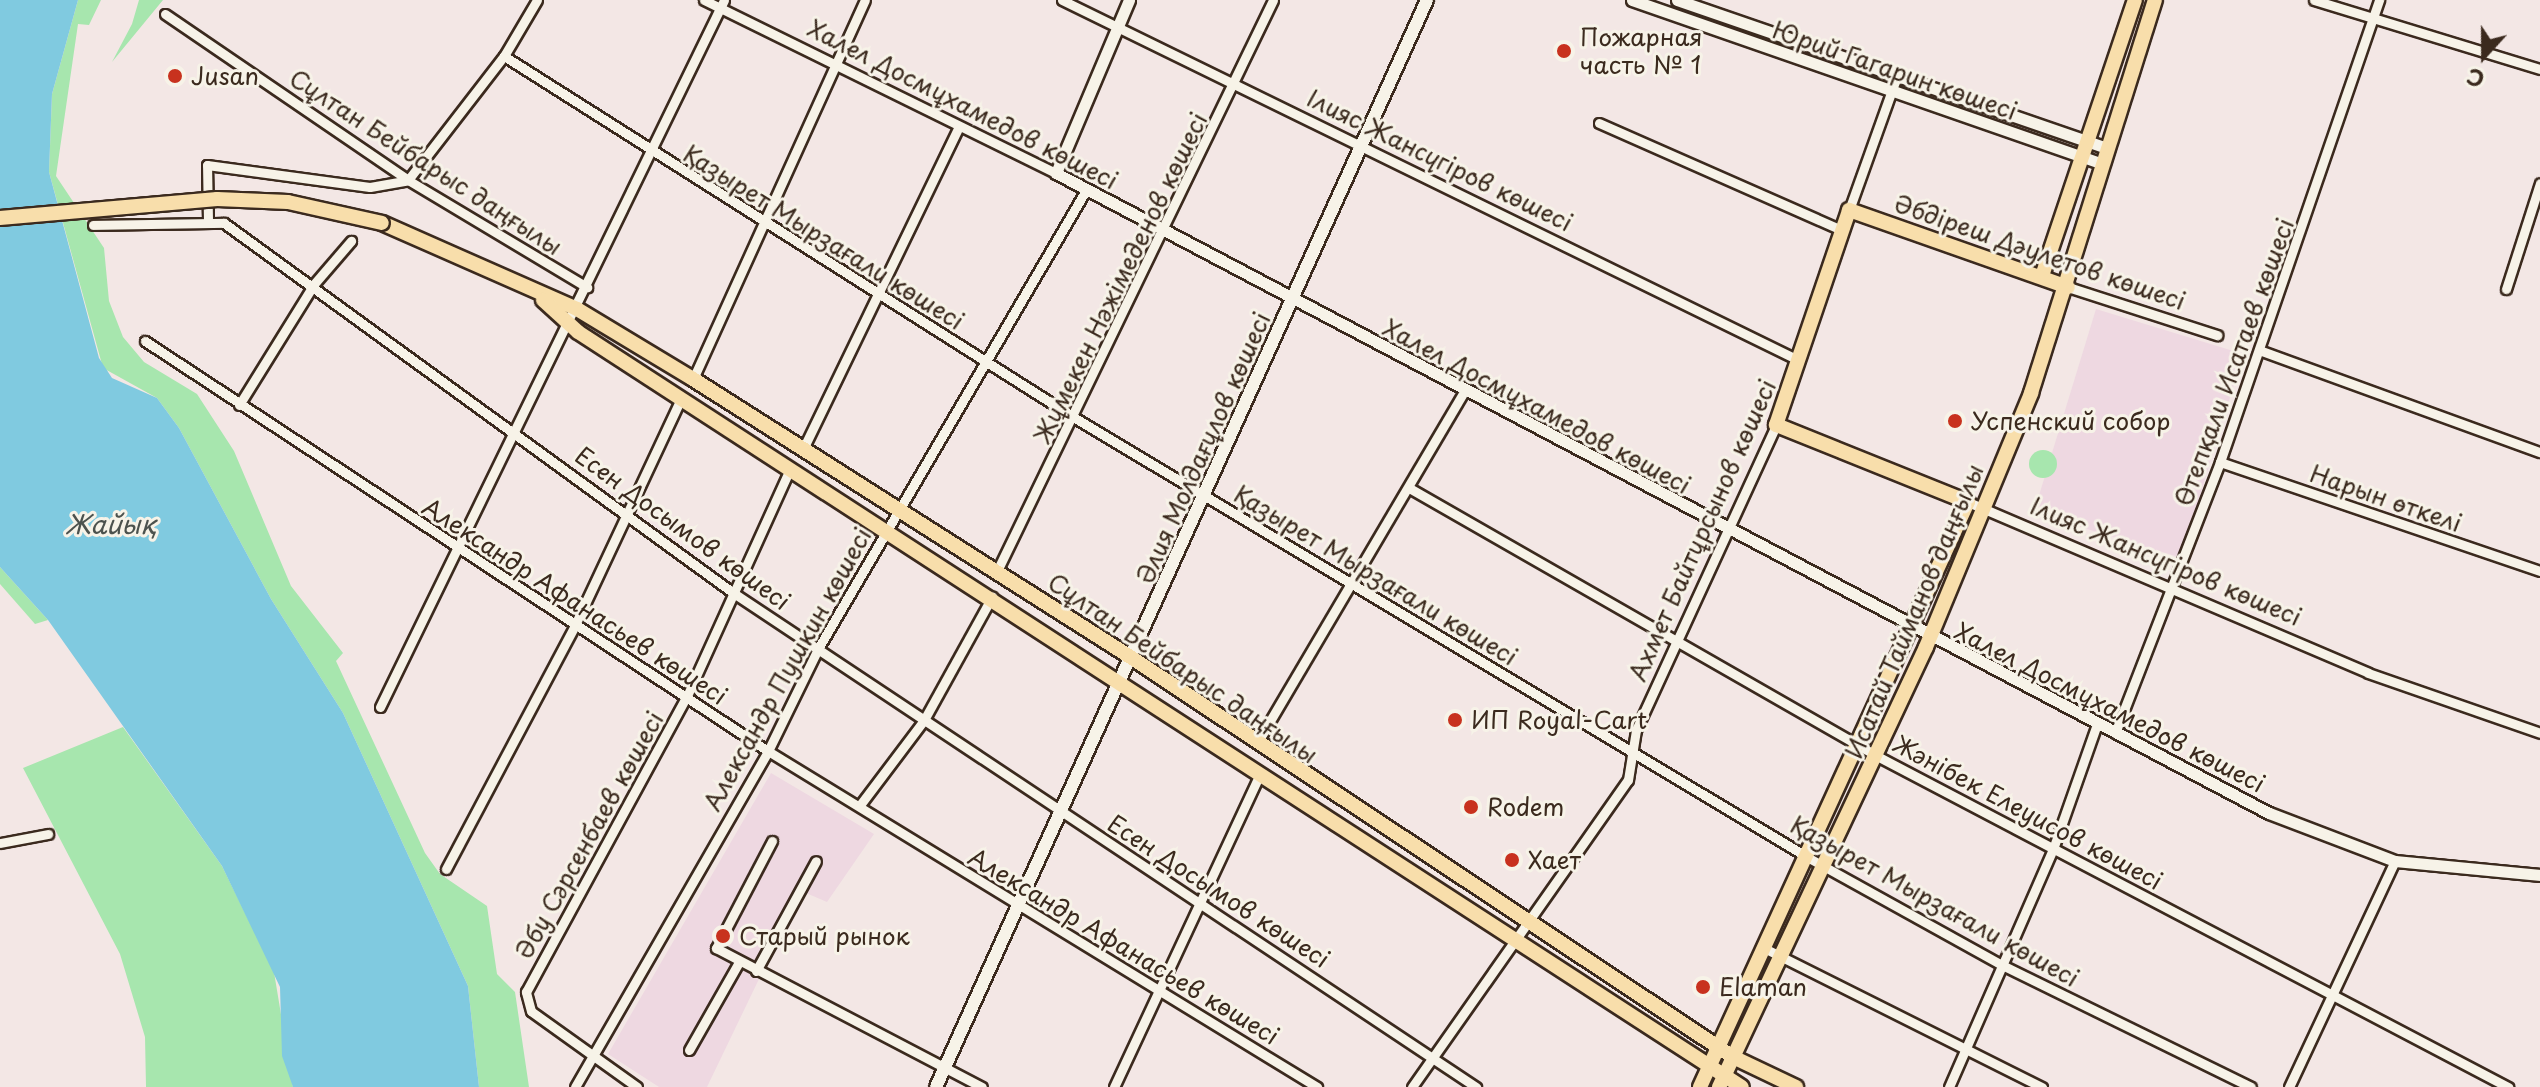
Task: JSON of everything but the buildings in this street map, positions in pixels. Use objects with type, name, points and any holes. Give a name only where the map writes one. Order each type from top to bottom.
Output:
[{"type":"main road","name":"Әлия Молдағұлов көшесі","points":[[936,1087],[1065,813],[1427,0]]},
{"type":"main road","points":[[2042,276],[2135,0]]},
{"type":"main road","name":"Исатай Тайманов даңғылы","points":[[1721,1082],[1877,756],[1929,640],[1983,507],[2068,287],[2100,163],[2155,0]]},
{"type":"main road","name":"Сұлтан Бейбарыс даңғылы","points":[[0,218],[217,199],[288,202],[382,223],[540,297],[577,309],[903,509],[1733,1057],[1796,1087]]},
{"type":"main road","name":"Ахмет Байтұрсынов көшесі","points":[[1776,425],[1849,210]]},
{"type":"main road","name":"Әбдіреш Дәулетов көшесі","points":[[1849,210],[2068,287]]},
{"type":"main road","name":"Сұлтан Бейбарыс даңғылы","points":[[540,297],[569,325],[681,399],[1122,680],[1259,776],[1708,1069],[1721,1082],[1742,1087]]},
{"type":"main road","name":"Ілияс Жансүгіров көшесі","points":[[1776,425],[1968,502]]},
{"type":"main road","name":"Исатай Тайманов даңғылы","points":[[1700,1087],[1809,858],[1968,502]]},
{"type":"main road","points":[[1384,857],[1397,837]]},
{"type":"street","points":[[208,220],[207,165],[370,187],[408,180],[504,56],[537,0]]},
{"type":"street","name":"Халел Досмұхамедов көшесі","points":[[704,0],[722,4],[1056,173],[1911,631],[2269,813],[2395,861],[2540,875]]},
{"type":"street","points":[[693,379],[865,0]]},
{"type":"street","name":"Ілияс Жансүгіров көшесі","points":[[1062,0],[1798,360]]},
{"type":"street","points":[[1056,173],[1129,0]]},
{"type":"street","name":"Жұмекен Нәжімеденов көшесі","points":[[997,571],[1237,85],[1273,0]]},
{"type":"street","name":"Юрий Гагарин көшесі","points":[[1632,0],[1890,93],[2100,163]]},
{"type":"street","name":"Юрий Гагарин көшесі","points":[[1677,0],[1896,79],[2105,147]]},
{"type":"street","points":[[2314,0],[2540,69]]},
{"type":"street","name":"Өтепқали Исатаев көшесі","points":[[2115,733],[2174,589],[2220,462],[2379,0]]},
{"type":"street","points":[[380,707],[577,309],[722,4]]},
{"type":"street","name":"Сұлтан Бейбарыс даңғылы","points":[[165,14],[408,180],[587,287]]},
{"type":"street","name":"Қазырет Мырзағали көшесі","points":[[504,56],[1075,418],[1809,858],[2002,965],[2251,1087]]},
{"type":"street","name":"Ахмет Байтұрсынов көшесі","points":[[1849,210],[1896,79]]},
{"type":"street","points":[[1599,123],[1842,230]]},
{"type":"street","points":[[804,447],[959,126]]},
{"type":"street","points":[[2506,289],[2540,183]]},
{"type":"street","name":"Александр Пушкин көшесі","points":[[575,1087],[768,751],[819,647],[903,509],[1086,190]]},
{"type":"street","name":"Есен Досымов көшесі","points":[[93,225],[208,220],[224,223],[515,429],[732,592],[819,647],[1476,1087]]},
{"type":"street","points":[[239,405],[314,284],[351,241]]},
{"type":"street","name":"Әбдіреш Дәулетов көшесі","points":[[2068,287],[2217,335]]},
{"type":"street","name":"Александр Афанасьев көшесі","points":[[145,341],[574,627],[687,696],[768,751],[1317,1087]]},
{"type":"street","points":[[2259,350],[2540,452]]},
{"type":"street","points":[[1257,743],[1411,489],[1464,392]]},
{"type":"street","points":[[446,869],[574,627],[624,513],[681,399]]},
{"type":"street","name":"Ахмет Байтұрсынов көшесі","points":[[1412,1087],[1628,780],[1635,753],[1636,730],[1679,644],[1776,425]]},
{"type":"street","name":"Нарын өткелі","points":[[2220,462],[2540,571]]},
{"type":"street","name":"Әбу Сәрсенбаев көшесі","points":[[593,1056],[526,1002],[687,696],[790,469]]},
{"type":"street","name":"Жәнібек Елеуисов көшесі","points":[[1411,489],[1877,756],[2508,1087]]},
{"type":"street","name":"Ілияс Жансүгіров көшесі","points":[[1968,502],[2368,673],[2540,733]]},
{"type":"street","points":[[860,805],[924,720],[992,597]]},
{"type":"street","points":[[1949,1087],[2053,849],[2097,724]]},
{"type":"street","points":[[1114,1087],[1259,776]]},
{"type":"street","points":[[0,843],[48,834]]},
{"type":"street","points":[[772,841],[716,942],[739,962],[982,1087]]},
{"type":"street","points":[[756,971],[816,861]]},
{"type":"street","points":[[2289,1087],[2395,861]]},
{"type":"street","points":[[1764,948],[2042,1087]]},
{"type":"street","points":[[689,1050],[739,962]]},
{"type":"street","points":[[593,1056],[637,1087]]},
{"type":"shaded area","points":[[2096,309],[2243,354],[2181,558],[2034,513]]},
{"type":"shaded area","name":"Старый рынок","points":[[771,773],[874,834],[827,902],[799,890],[749,969],[759,979],[707,1087],[659,1087],[608,1054]]},
{"type":"green space","points":[[78,0],[101,0],[89,25],[78,24],[56,176],[104,248],[109,301],[123,337],[144,362],[197,394],[234,451],[291,586],[343,653],[336,661],[425,853],[440,874],[487,906],[497,974],[515,992],[529,1087],[479,1087],[468,986],[343,713],[271,599],[179,428],[157,398],[103,368],[49,172],[52,94]]},
{"type":"green space","points":[[139,0],[163,0],[112,62],[132,24]]},
{"type":"green space","points":[[2043,450],[2053,454],[2057,464],[2053,474],[2043,478],[2033,474],[2029,464],[2033,454]]},
{"type":"green space","points":[[0,567],[48,620],[35,624],[0,584]]},
{"type":"green space","points":[[123,727],[222,866],[274,972],[293,1087],[146,1087],[145,1037],[120,954],[23,768]]},
{"type":"water","name":"Жайық","points":[[0,0],[78,0],[52,94],[49,172],[99,358],[112,378],[157,398],[179,428],[271,599],[343,713],[468,986],[479,1087],[293,1087],[282,1056],[280,987],[222,866],[48,620],[0,567]]},
{"type":"place","name":"Пожарная часть № 1","points":[[1564,51]]},
{"type":"place","name":"Jusan","points":[[175,76]]},
{"type":"place","name":"Успенский собор","points":[[1955,421]]},
{"type":"place","name":"ИП Royal-Cart","points":[[1455,720]]},
{"type":"place","name":"Rodem","points":[[1471,807]]},
{"type":"place","name":"Хает","points":[[1512,860]]},
{"type":"place","name":"Старый рынок","points":[[723,936]]},
{"type":"place","name":"Elaman","points":[[1703,987]]}]
